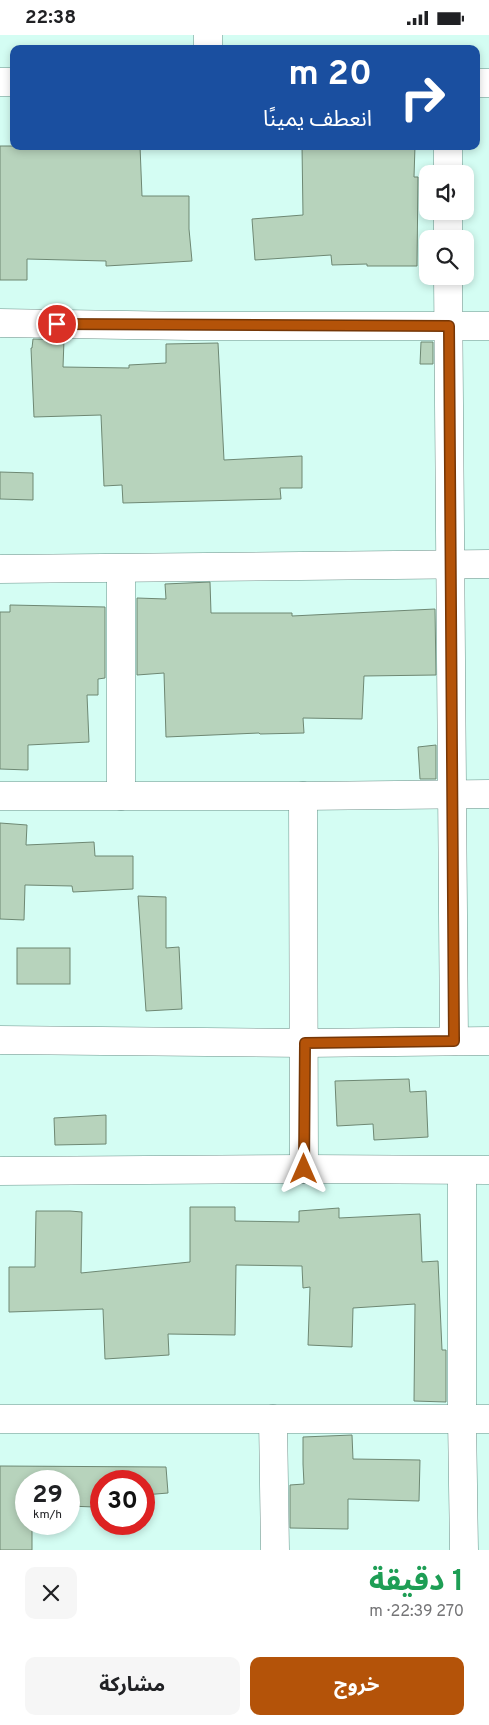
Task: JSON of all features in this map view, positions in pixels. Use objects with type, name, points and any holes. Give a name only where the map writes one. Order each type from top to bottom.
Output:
[{"type":"street","points":[[448,150],[448,165]]},
{"type":"street","points":[[448,285],[454,794],[454,1041]]},
{"type":"street","points":[[0,323],[190,326],[489,326]]},
{"type":"street","points":[[0,569],[489,563]]},
{"type":"street","points":[[121,569],[121,796]]},
{"type":"street","points":[[0,796],[489,794]]},
{"type":"street","points":[[303,796],[304,1169]]},
{"type":"street","points":[[0,1040],[305,1043],[489,1041]]},
{"type":"street","points":[[0,1171],[489,1170]]},
{"type":"street","points":[[462,1171],[464,1550]]},
{"type":"street","points":[[0,1419],[489,1419]]},
{"type":"street","points":[[273,1419],[275,1550]]},
{"type":"building","points":[[0,146],[10,146],[10,150],[140,150],[142,196],[189,196],[189,229],[192,261],[106,266],[106,261],[27,259],[27,280],[0,280]]},
{"type":"building","points":[[302,150],[415,150],[414,177],[418,177],[417,266],[332,265],[331,255],[255,260],[252,219],[303,215]]},
{"type":"building","points":[[33,339],[64,340],[63,367],[129,368],[129,365],[166,363],[166,344],[218,343],[224,460],[302,456],[302,488],[280,488],[281,499],[123,503],[122,485],[104,486],[101,415],[34,417],[31,348]]},
{"type":"building","points":[[421,342],[433,342],[433,364],[420,364]]},
{"type":"building","points":[[0,472],[33,473],[33,500],[0,499]]},
{"type":"building","points":[[210,582],[211,613],[292,613],[292,616],[435,609],[436,675],[364,676],[362,719],[303,718],[304,733],[166,737],[164,673],[137,675],[137,598],[166,599],[165,584]]},
{"type":"building","points":[[10,605],[105,607],[105,678],[98,679],[98,695],[87,695],[89,742],[28,745],[28,770],[0,769],[0,612],[10,612]]},
{"type":"building","points":[[436,745],[436,779],[420,779],[418,747]]},
{"type":"building","points":[[0,823],[27,825],[26,845],[94,842],[95,856],[133,856],[133,889],[73,892],[72,886],[25,885],[24,920],[0,919]]},
{"type":"building","points":[[138,896],[166,897],[166,948],[179,947],[182,1009],[146,1011]]},
{"type":"building","points":[[17,948],[70,948],[70,984],[17,984]]},
{"type":"building","points":[[409,1079],[410,1092],[426,1091],[428,1137],[374,1140],[373,1124],[337,1126],[335,1081]]},
{"type":"building","points":[[106,1115],[106,1144],[55,1145],[54,1118]]},
{"type":"building","points":[[190,1207],[235,1207],[235,1221],[299,1222],[299,1211],[339,1208],[339,1218],[420,1214],[422,1262],[438,1261],[442,1350],[446,1350],[446,1402],[414,1401],[415,1304],[353,1308],[352,1347],[308,1345],[310,1287],[303,1288],[302,1266],[236,1265],[235,1335],[168,1334],[169,1355],[105,1359],[103,1309],[9,1312],[9,1267],[35,1267],[36,1211],[82,1212],[81,1273],[190,1262]]},
{"type":"building","points":[[352,1435],[353,1459],[420,1460],[419,1501],[348,1499],[348,1529],[290,1528],[290,1485],[304,1484],[303,1437]]},
{"type":"building","points":[[0,1466],[166,1467],[168,1493],[155,1494],[155,1470],[90,1470],[90,1507],[80,1506],[80,1470],[15,1470],[15,1535],[32,1535],[32,1550],[0,1550]]},
{"type":"route","points":[[57,324],[449,326],[454,1041],[305,1043],[304,1169]]}]
